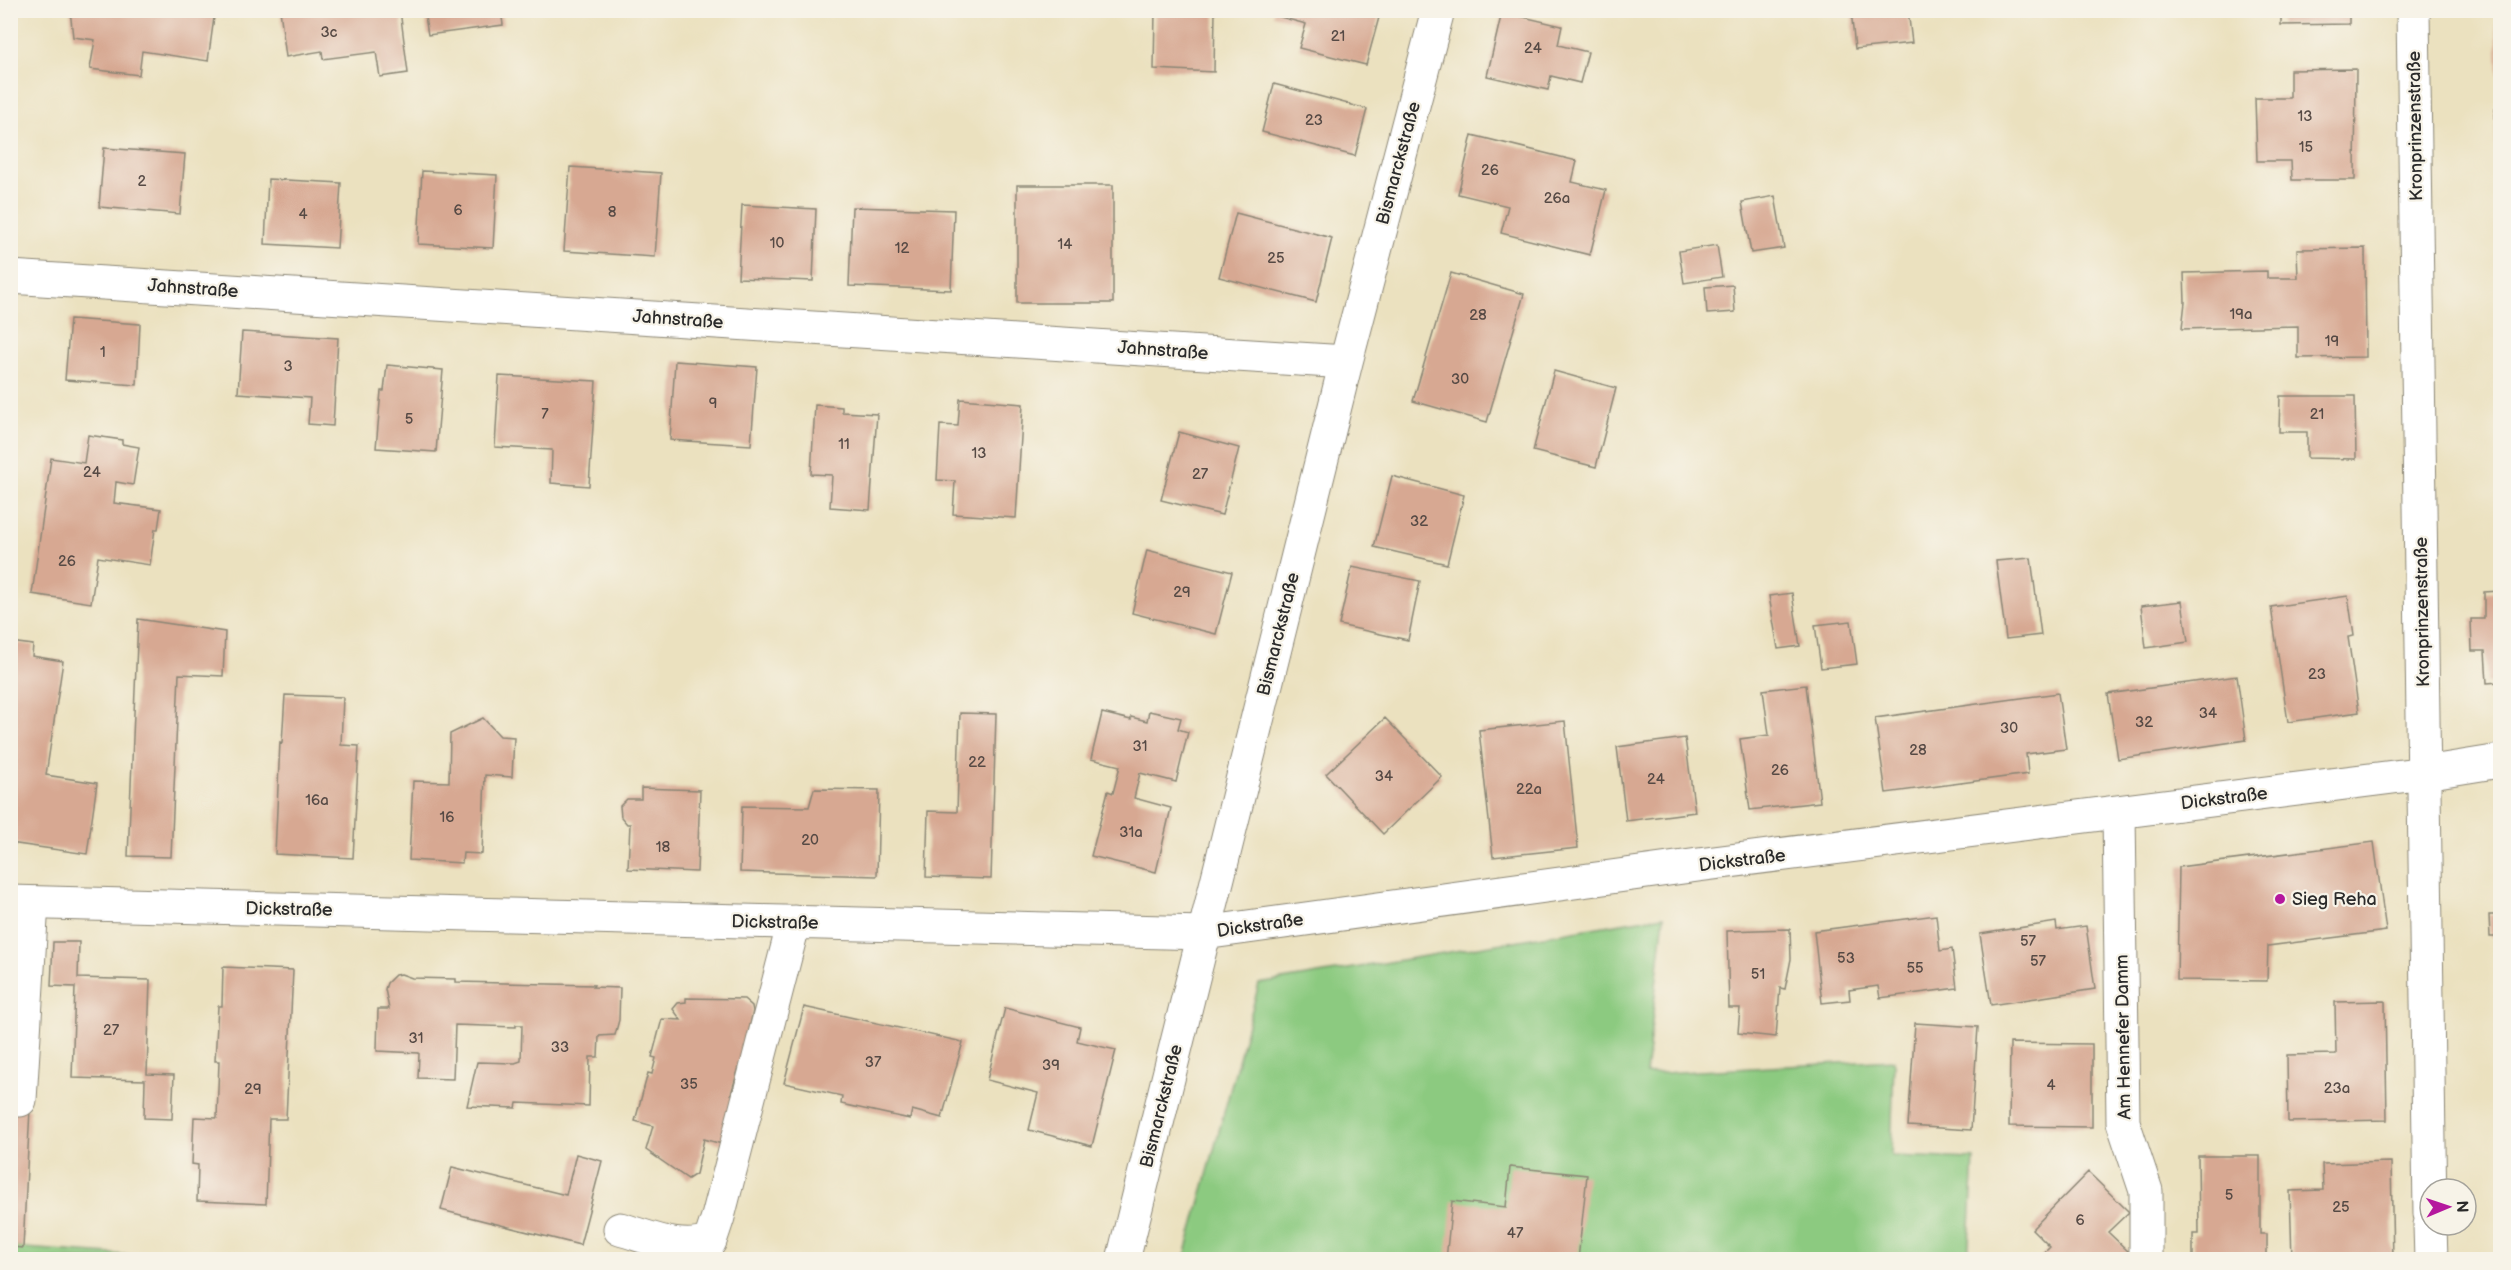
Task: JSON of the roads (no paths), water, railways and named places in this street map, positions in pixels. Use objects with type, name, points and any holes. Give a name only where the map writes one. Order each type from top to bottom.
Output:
[{"type":"street","name":"Bismarckstraße","points":[[1123,1260],[1346,362],[1438,10]]},
{"type":"street","name":"Kronprinzenstraße","points":[[2413,10],[2430,1177]]},
{"type":"street","name":"Jahnstraße","points":[[10,277],[1346,362]]},
{"type":"street","name":"Dickstraße","points":[[21,902],[1204,933],[1698,865],[2425,773],[2500,761]]},
{"type":"street","name":"Am Hennefer Damm","points":[[2119,812],[2123,1122],[2146,1191],[2146,1260]]},
{"type":"street","points":[[20,1101],[21,902]]},
{"type":"street","points":[[620,1229],[682,1246],[698,1246],[710,1241],[794,922]]},
{"type":"street","points":[[2430,1237],[2431,1260]]},
{"type":"place","name":"Sieg Reha","points":[[2280,899]]}]
